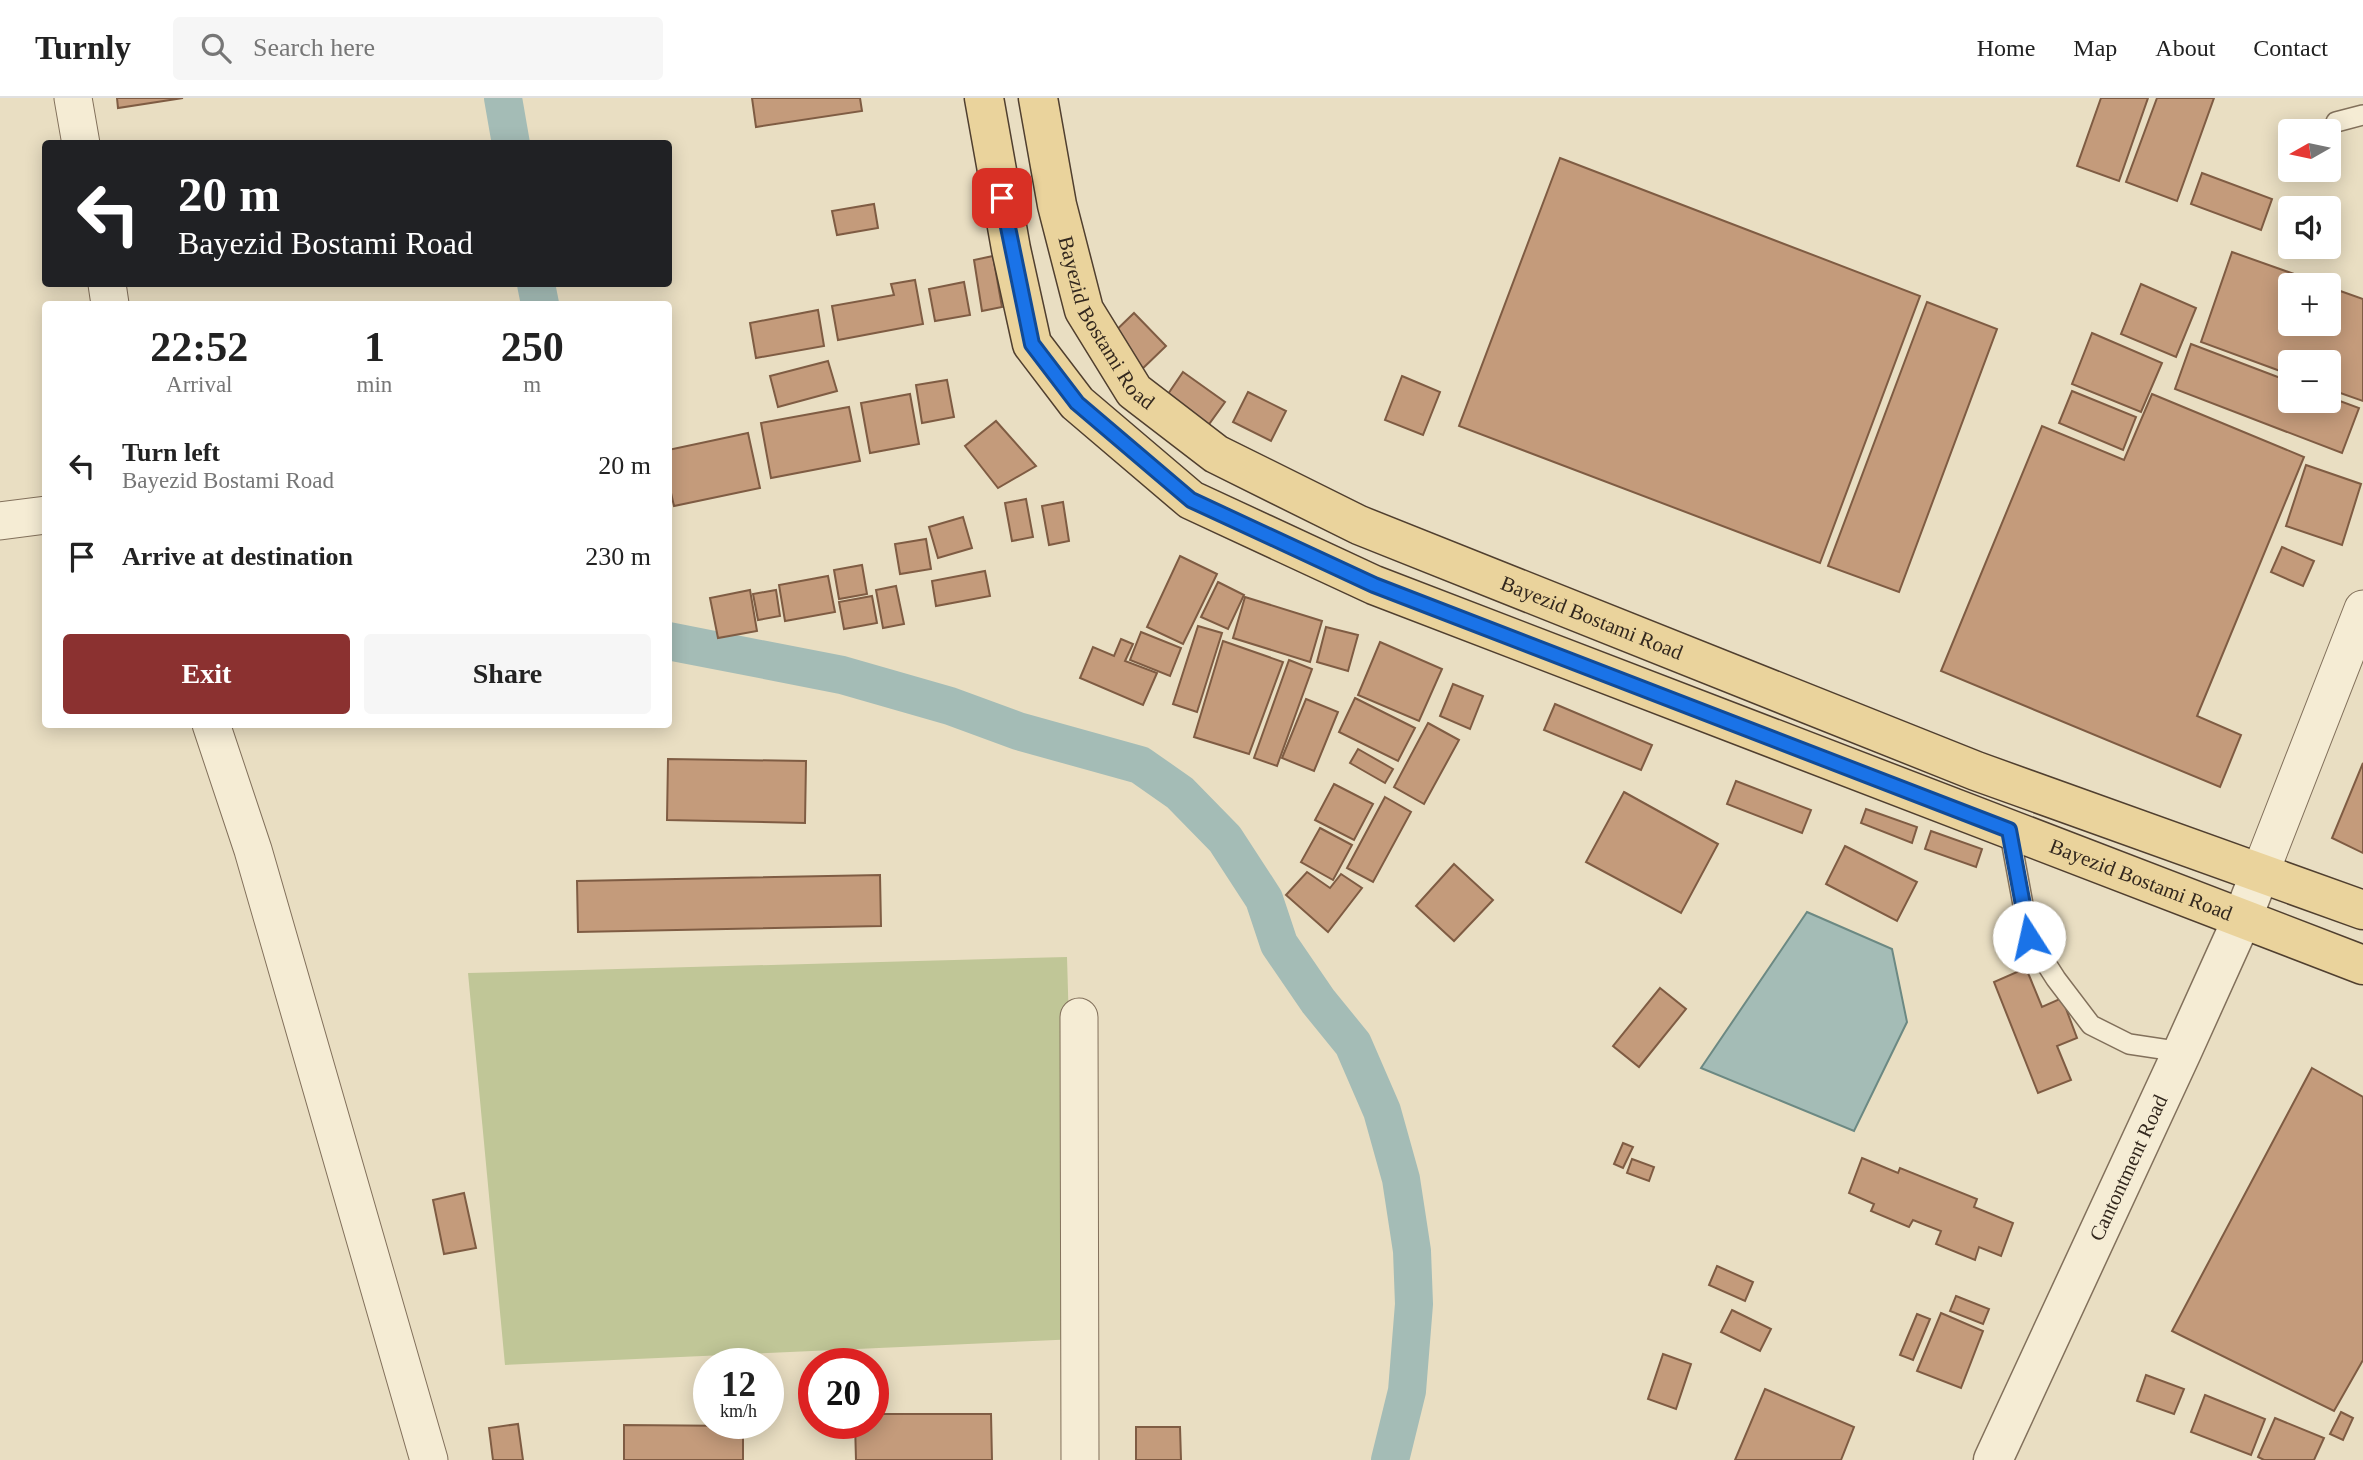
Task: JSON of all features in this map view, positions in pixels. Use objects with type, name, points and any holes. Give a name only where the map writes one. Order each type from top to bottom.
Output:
[{"type":"main road","name":"Bayezid Bostami Road","points":[[984,98],[1011,249],[1032,344],[1077,403],[1191,500],[1374,585],[2363,965]]},
{"type":"main road","name":"Bayezid Bostami Road","points":[[1038,98],[1057,205],[1084,310],[1134,391],[1216,454],[1372,530],[1976,771],[2363,910]]},
{"type":"street","points":[[73,98],[80,140]]},
{"type":"street","points":[[0,521],[42,516]]},
{"type":"street","points":[[2260,873],[2363,609]]},
{"type":"street","points":[[212,728],[253,850],[429,1460]]},
{"type":"street","name":"Cantontment Road","points":[[1993,1460],[2182,1052],[2260,873]]},
{"type":"street","points":[[1079,1017],[1080,1460]]},
{"type":"lane","points":[[2342,120],[2363,115]]},
{"type":"lane","points":[[2009,830],[2029,937],[2056,979],[2091,1025],[2129,1044],[2182,1052]]},
{"type":"green space","points":[[1067,957],[1078,1339],[880,1348],[798,1348],[798,1352],[784,1352],[784,1348],[693,1348],[693,1356],[505,1365],[468,973]]},
{"type":"water","points":[[1807,912],[1892,949],[1907,1022],[1854,1131],[1701,1068]]},
{"type":"building","points":[[117,98],[183,98],[118,108]]},
{"type":"building","points":[[752,98],[860,98],[862,111],[756,127]]},
{"type":"building","points":[[2101,98],[2148,98],[2119,181],[2077,166]]},
{"type":"building","points":[[2157,98],[2214,98],[2177,201],[2126,182]]},
{"type":"building","points":[[1560,158],[1920,296],[1820,563],[1459,426]]},
{"type":"building","points":[[2202,173],[2272,199],[2261,230],[2191,204]]},
{"type":"building","points":[[874,204],[878,228],[837,235],[832,211]]},
{"type":"building","points":[[2232,252],[2291,273],[2278,273],[2278,336],[2341,336],[2341,291],[2363,299],[2363,401],[2341,393],[2341,350],[2278,350],[2278,370],[2201,342]]},
{"type":"building","points":[[993,256],[1002,307],[982,311],[974,260]]},
{"type":"building","points":[[915,280],[923,324],[838,340],[832,306],[894,295],[891,284]]},
{"type":"building","points":[[964,282],[970,315],[935,321],[929,289]]},
{"type":"building","points":[[2141,284],[2196,308],[2176,357],[2121,334]]},
{"type":"building","points":[[1927,302],[1997,329],[1899,592],[1828,566]]},
{"type":"building","points":[[818,310],[824,346],[756,358],[750,323]]},
{"type":"building","points":[[1134,313],[1166,346],[1138,373],[1106,340]]},
{"type":"building","points":[[2092,333],[2162,363],[2141,412],[2072,384]]},
{"type":"building","points":[[2191,344],[2278,377],[2278,413],[2341,413],[2341,401],[2359,408],[2342,453],[2175,389]]},
{"type":"building","points":[[828,361],[837,391],[778,407],[770,376]]},
{"type":"building","points":[[1183,372],[1225,402],[1207,427],[1166,397]]},
{"type":"building","points":[[1402,376],[1440,392],[1423,435],[1385,420]]},
{"type":"building","points":[[947,380],[954,417],[922,423],[916,385]]},
{"type":"building","points":[[2072,391],[2136,417],[2123,450],[2059,423]]},
{"type":"building","points":[[1248,392],[1286,411],[1271,441],[1233,422]]},
{"type":"building","points":[[910,394],[919,444],[870,453],[861,403]]},
{"type":"building","points":[[2152,394],[2304,457],[2197,716],[2241,735],[2220,787],[1941,671],[2042,426],[2124,460]]},
{"type":"building","points":[[849,407],[860,461],[771,478],[761,423]]},
{"type":"building","points":[[996,421],[1036,466],[998,488],[965,446]]},
{"type":"building","points":[[748,433],[760,488],[674,506],[672,449]]},
{"type":"building","points":[[2306,465],[2361,484],[2342,545],[2286,526]]},
{"type":"building","points":[[1026,499],[1033,537],[1012,541],[1005,503]]},
{"type":"building","points":[[1063,502],[1069,541],[1049,545],[1042,506]]},
{"type":"building","points":[[963,517],[972,548],[938,558],[929,527]]},
{"type":"building","points":[[926,539],[931,569],[900,574],[895,544]]},
{"type":"building","points":[[2282,547],[2314,561],[2303,586],[2271,572]]},
{"type":"building","points":[[1180,556],[1217,574],[1183,644],[1147,627]]},
{"type":"building","points":[[862,565],[867,594],[839,599],[834,570]]},
{"type":"building","points":[[985,571],[990,596],[936,606],[932,581]]},
{"type":"building","points":[[828,576],[835,612],[785,621],[779,585]]},
{"type":"building","points":[[1218,582],[1244,595],[1228,629],[1201,617]]},
{"type":"building","points":[[896,586],[904,624],[883,628],[876,590]]},
{"type":"building","points":[[750,590],[757,631],[718,638],[710,598]]},
{"type":"building","points":[[776,590],[780,616],[758,620],[753,594]]},
{"type":"building","points":[[872,596],[877,623],[844,629],[839,602]]},
{"type":"building","points":[[1245,597],[1322,621],[1310,662],[1233,638]]},
{"type":"building","points":[[1198,626],[1222,633],[1197,712],[1173,704]]},
{"type":"building","points":[[1326,627],[1358,635],[1348,671],[1317,662]]},
{"type":"building","points":[[1141,632],[1181,648],[1170,676],[1130,660]]},
{"type":"building","points":[[1121,639],[1133,644],[1125,661],[1157,673],[1143,705],[1080,678],[1093,647],[1114,656]]},
{"type":"building","points":[[1223,641],[1283,662],[1249,754],[1194,737]]},
{"type":"building","points":[[1380,642],[1442,669],[1419,721],[1358,695]]},
{"type":"building","points":[[1289,660],[1312,669],[1277,766],[1254,758]]},
{"type":"building","points":[[1453,684],[1483,696],[1470,729],[1440,716]]},
{"type":"building","points":[[1355,698],[1415,728],[1398,761],[1339,732]]},
{"type":"building","points":[[1306,699],[1338,712],[1314,771],[1282,758]]},
{"type":"building","points":[[1555,704],[1652,745],[1641,770],[1544,730]]},
{"type":"building","points":[[1428,723],[1459,740],[1424,804],[1394,787]]},
{"type":"building","points":[[1358,749],[1393,769],[1385,783],[1350,763]]},
{"type":"building","points":[[668,759],[806,761],[805,823],[667,820]]},
{"type":"building","points":[[2363,763],[2363,853],[2332,838]]},
{"type":"building","points":[[1736,781],[1811,810],[1802,833],[1727,804]]},
{"type":"building","points":[[1334,784],[1373,804],[1354,840],[1315,820]]},
{"type":"building","points":[[1624,792],[1718,844],[1681,913],[1586,862]]},
{"type":"building","points":[[1385,797],[1411,812],[1373,882],[1347,868]]},
{"type":"building","points":[[1866,809],[1917,827],[1912,843],[1861,823]]},
{"type":"building","points":[[1320,828],[1352,845],[1333,880],[1301,862]]},
{"type":"building","points":[[1931,831],[1982,849],[1976,867],[1925,849]]},
{"type":"building","points":[[1845,846],[1917,882],[1897,921],[1826,884]]},
{"type":"building","points":[[1454,864],[1493,900],[1454,941],[1416,906]]},
{"type":"building","points":[[1307,872],[1330,888],[1341,874],[1362,888],[1328,932],[1286,895]]},
{"type":"building","points":[[880,875],[881,926],[578,932],[577,881]]},
{"type":"building","points":[[2026,968],[2042,1007],[2062,998],[2077,1038],[2057,1046],[2071,1080],[2038,1093],[1994,982]]},
{"type":"building","points":[[1660,988],[1686,1009],[1639,1067],[1613,1046]]},
{"type":"building","points":[[2312,1068],[2363,1097],[2363,1360],[2334,1411],[2172,1331]]},
{"type":"building","points":[[1623,1143],[1633,1147],[1623,1168],[1614,1164]]},
{"type":"building","points":[[1862,1158],[1898,1173],[1900,1168],[1977,1199],[1974,1207],[2013,1223],[2001,1256],[1979,1247],[1975,1260],[1936,1244],[1941,1231],[1913,1220],[1909,1227],[1871,1211],[1874,1204],[1849,1193]]},
{"type":"building","points":[[1632,1159],[1654,1167],[1649,1181],[1627,1173]]},
{"type":"building","points":[[464,1193],[476,1248],[444,1254],[433,1200]]},
{"type":"building","points":[[1717,1266],[1753,1282],[1745,1301],[1709,1285]]},
{"type":"building","points":[[1956,1296],[1989,1309],[1983,1324],[1950,1311]]},
{"type":"building","points":[[1732,1310],[1771,1329],[1760,1351],[1721,1332]]},
{"type":"building","points":[[1941,1313],[1983,1331],[1961,1388],[1917,1371]]},
{"type":"building","points":[[1917,1314],[1930,1319],[1913,1360],[1900,1355]]},
{"type":"building","points":[[1663,1354],[1691,1364],[1676,1409],[1648,1399]]},
{"type":"building","points":[[2146,1375],[2184,1389],[2174,1414],[2137,1401]]},
{"type":"building","points":[[1765,1389],[1854,1427],[1841,1460],[1735,1460]]},
{"type":"building","points":[[2205,1395],[2265,1419],[2251,1455],[2191,1432]]},
{"type":"building","points":[[2341,1412],[2353,1418],[2343,1440],[2330,1434]]},
{"type":"building","points":[[889,1414],[991,1414],[992,1460],[856,1460],[855,1439],[889,1439]]},
{"type":"building","points":[[2275,1418],[2324,1438],[2314,1460],[2264,1460],[2258,1457]]},
{"type":"building","points":[[518,1424],[523,1460],[493,1460],[489,1428]]},
{"type":"building","points":[[624,1425],[693,1426],[693,1439],[743,1439],[743,1460],[624,1460]]},
{"type":"building","points":[[1136,1427],[1180,1427],[1181,1460],[1136,1460]]},
{"type":"waterway","points":[[503,98],[510,140]]},
{"type":"waterway","points":[[537,287],[539,301]]},
{"type":"waterway","points":[[672,642],[842,675],[950,706],[1018,731],[1140,765],[1180,793],[1225,839],[1264,899],[1279,944],[1318,1001],[1353,1044],[1382,1111],[1401,1179],[1412,1251],[1414,1304],[1407,1391],[1390,1460]]},
{"type":"route","points":[[1002,198],[1032,344],[1077,403],[1191,500],[1374,585],[2009,830],[2029,937]]}]
